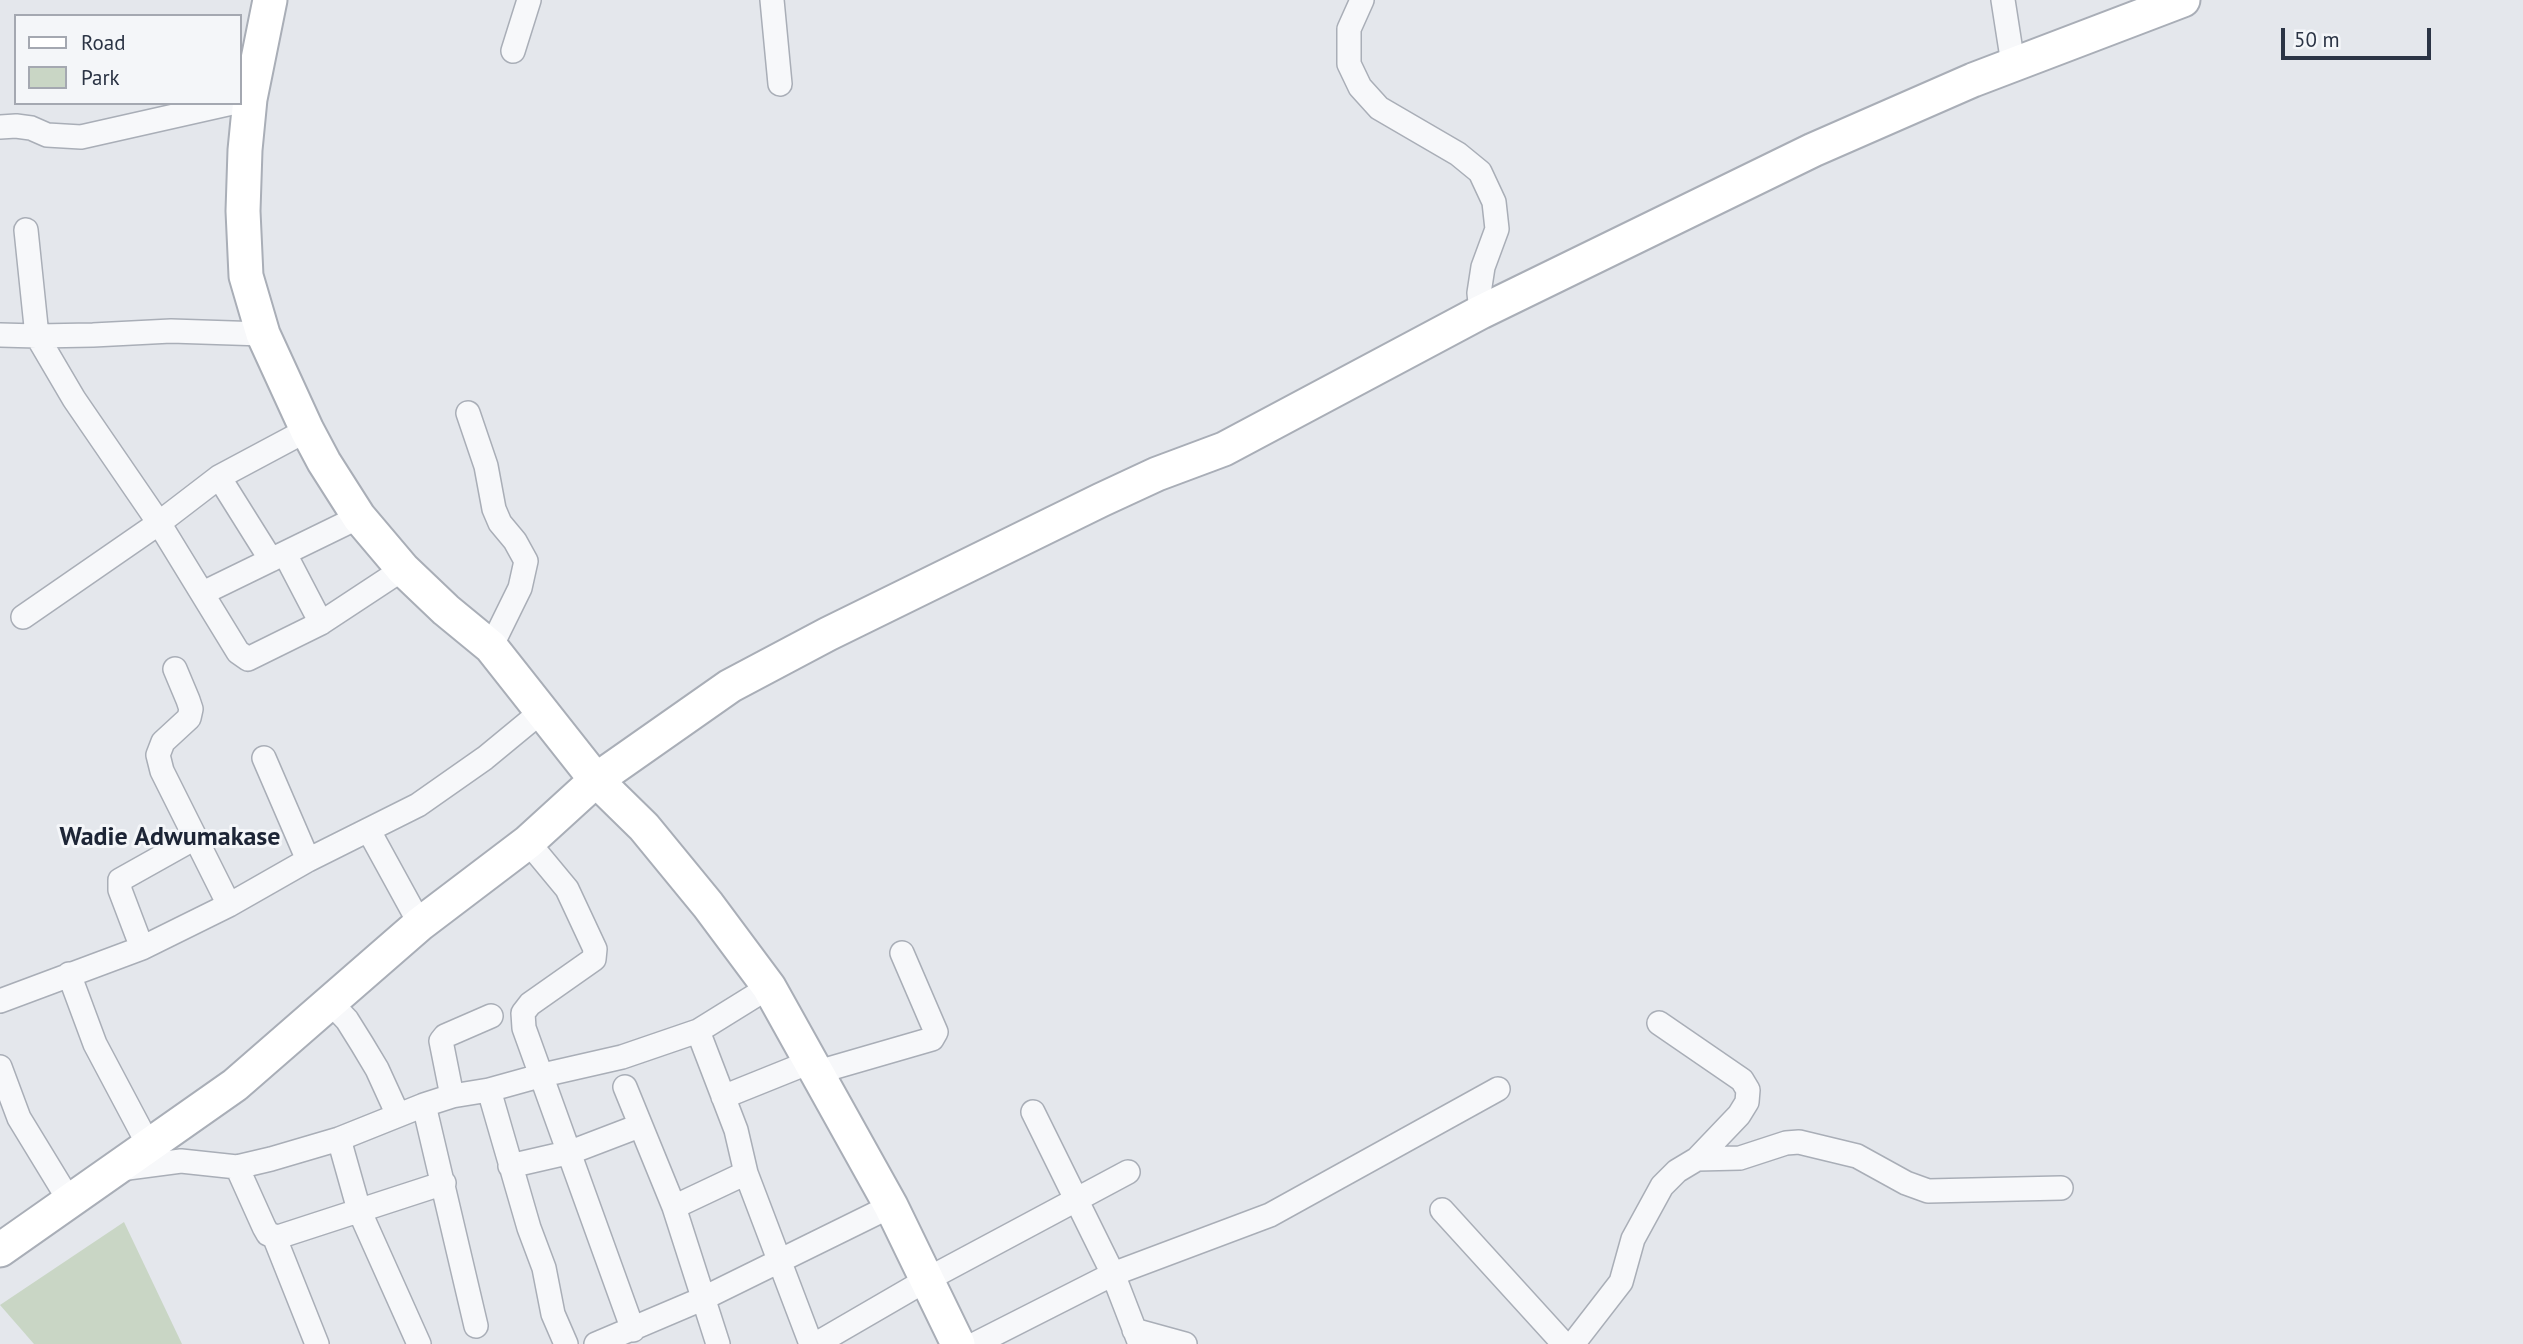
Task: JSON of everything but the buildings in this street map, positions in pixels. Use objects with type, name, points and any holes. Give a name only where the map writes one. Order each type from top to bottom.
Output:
[{"type":"street","points":[[242,94],[270,0]]},
{"type":"street","points":[[513,51],[528,0]]},
{"type":"street","points":[[772,0],[780,84]]},
{"type":"street","points":[[1362,0],[1349,29],[1349,64],[1360,87],[1379,108],[1458,154],[1480,172],[1494,202],[1497,229],[1483,267],[1479,293],[1481,312]]},
{"type":"street","points":[[2003,0],[2013,64]]},
{"type":"street","points":[[0,1250],[235,1085],[420,924],[528,842],[596,780],[730,686],[816,640],[1112,495],[1157,474],[1224,449],[1481,312],[1813,150],[2013,64],[2183,0]]},
{"type":"street","points":[[0,127],[16,126],[31,128],[47,135],[81,137],[222,105]]},
{"type":"street","points":[[240,105],[245,150],[243,211],[246,275],[263,334],[324,462],[359,517],[403,569],[446,610],[491,647],[596,780],[645,827],[769,987],[891,1206],[958,1344]]},
{"type":"street","points":[[26,230],[37,336],[74,399],[159,523],[238,652],[248,659],[321,623],[403,569]]},
{"type":"street","points":[[0,335],[93,335],[171,331],[263,334]]},
{"type":"street","points":[[468,414],[486,466],[494,509],[500,523],[515,541],[526,561],[520,588],[491,647]]},
{"type":"street","points":[[23,617],[159,523],[219,477],[307,430]]},
{"type":"street","points":[[219,477],[278,557],[321,623]]},
{"type":"street","points":[[203,593],[359,517]]},
{"type":"street","points":[[175,669],[191,709],[189,718],[163,742],[158,755],[162,771],[229,905]]},
{"type":"street","points":[[0,1001],[142,948],[418,805],[485,758],[542,710]]},
{"type":"street","points":[[264,758],[308,860]]},
{"type":"street","points":[[369,831],[420,924]]},
{"type":"street","points":[[142,948],[120,890],[120,880],[195,838]]},
{"type":"street","points":[[528,842],[567,889],[595,948],[594,959],[530,1004],[523,1013],[524,1028],[571,1152],[633,1330]]},
{"type":"street","points":[[723,1097],[814,1067],[932,1040],[936,1032],[902,953]]},
{"type":"street","points":[[69,974],[95,1044],[148,1144]]},
{"type":"street","points":[[116,1170],[181,1161],[237,1167],[339,1139],[452,1096],[489,1090],[622,1057],[698,1031],[769,987]]},
{"type":"street","points":[[330,1002],[347,1020],[362,1044],[398,1115]]},
{"type":"street","points":[[452,1096],[441,1041],[445,1036],[491,1016]]},
{"type":"street","points":[[1573,1344],[1621,1282],[1633,1239],[1662,1186],[1677,1171],[1697,1159],[1739,1115],[1747,1102],[1748,1090],[1742,1080],[1659,1023]]},
{"type":"street","points":[[698,1031],[736,1130],[746,1173],[813,1344],[1128,1172]]},
{"type":"street","points":[[0,1067],[19,1118],[69,1200]]},
{"type":"street","points":[[625,1087],[674,1207],[718,1344]]},
{"type":"street","points":[[975,1344],[1113,1274],[1270,1216],[1498,1089]]},
{"type":"street","points":[[489,1090],[510,1166],[544,1268],[553,1314],[566,1344]]},
{"type":"street","points":[[424,1105],[476,1326]]},
{"type":"street","points":[[1033,1112],[1113,1274],[1137,1337],[1185,1344]]},
{"type":"street","points":[[510,1166],[571,1152],[639,1126]]},
{"type":"street","points":[[339,1139],[359,1210],[419,1344]]},
{"type":"street","points":[[1697,1159],[1740,1158],[1786,1143],[1799,1142],[1857,1156],[1906,1183],[1928,1191],[2062,1188]]},
{"type":"street","points":[[237,1167],[264,1227],[268,1234],[274,1236],[289,1234],[444,1183]]},
{"type":"street","points":[[674,1207],[746,1173]]},
{"type":"street","points":[[596,1344],[702,1299],[891,1206]]},
{"type":"street","points":[[1442,1210],[1564,1344]]},
{"type":"street","points":[[274,1236],[317,1344]]},
{"type":"green space","points":[[124,1222],[182,1344],[34,1344],[0,1305]]},
{"type":"district","name":"Wadie Adwumakase","points":[[170,838]]}]
